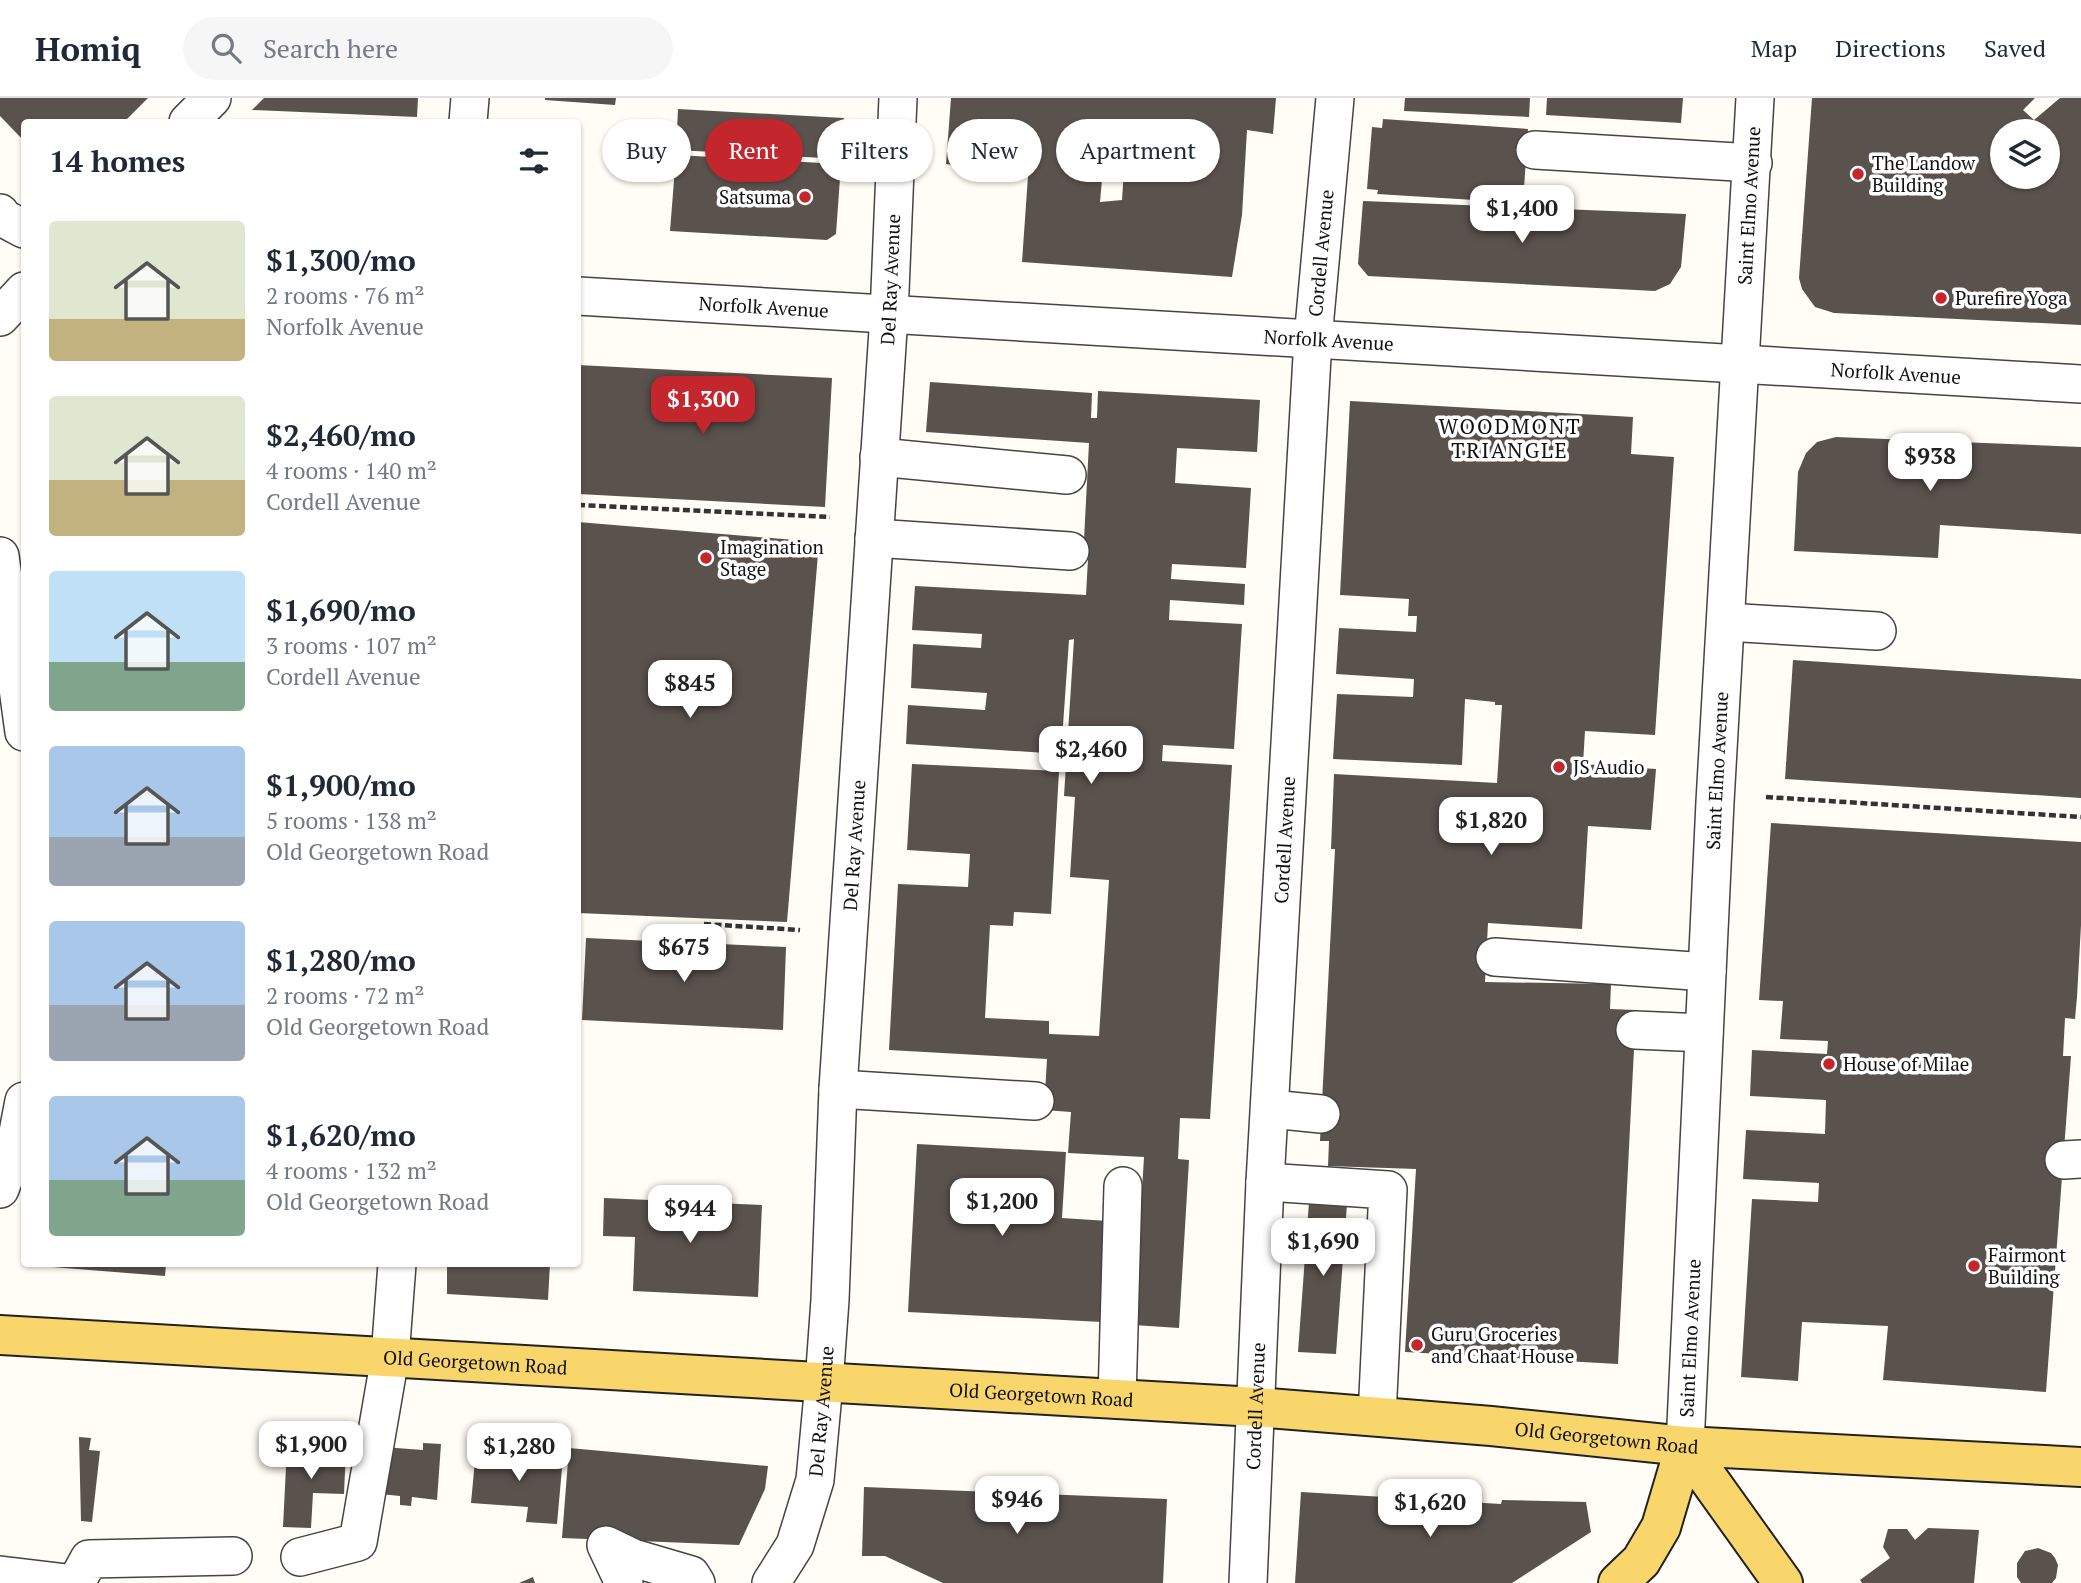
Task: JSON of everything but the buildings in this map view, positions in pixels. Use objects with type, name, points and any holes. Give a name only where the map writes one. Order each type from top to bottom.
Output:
[{"type":"main road","name":"Old Georgetown Road","points":[[0,1335],[1256,1407],[1685,1446],[2081,1467]]},
{"type":"main road","points":[[1618,1583],[1641,1561],[1661,1527],[1685,1446]]},
{"type":"main road","points":[[1685,1446],[1783,1583]]},
{"type":"street","points":[[468,119],[470,98]]},
{"type":"street","name":"Del Ray Avenue","points":[[771,1583],[795,1545],[815,1480],[824,1383],[838,1089],[889,315],[898,98]]},
{"type":"street","name":"Cordell Avenue","points":[[1248,1583],[1265,1182],[1313,339],[1335,98]]},
{"type":"street","name":"Saint Elmo Avenue","points":[[1685,1446],[1707,972],[1755,98]]},
{"type":"street","points":[[1535,150],[1753,163]]},
{"type":"street","points":[[0,214],[21,227]]},
{"type":"street","points":[[0,317],[21,294]]},
{"type":"street","name":"Norfolk Avenue","points":[[581,296],[2081,384]]},
{"type":"street","points":[[879,457],[1067,475]]},
{"type":"street","points":[[874,538],[1070,551]]},
{"type":"street","points":[[0,556],[21,710]]},
{"type":"street","points":[[1726,621],[1877,631]]},
{"type":"street","points":[[1495,957],[1707,972]]},
{"type":"street","points":[[1634,1030],[1704,1033]]},
{"type":"street","points":[[838,1089],[1035,1101]]},
{"type":"street","points":[[1271,1109],[1321,1114]]},
{"type":"street","points":[[0,1189],[15,1148],[21,1117]]},
{"type":"street","points":[[1265,1182],[1388,1189],[1377,1416]]},
{"type":"street","points":[[1117,1399],[1123,1186]]},
{"type":"street","points":[[300,1557],[358,1542],[390,1357],[397,1267]]},
{"type":"street","points":[[624,1583],[606,1545],[687,1580]]},
{"type":"street","points":[[76,1583],[89,1559],[233,1556]]},
{"type":"street","points":[[0,1575],[67,1583]]},
{"type":"path","points":[[581,505],[830,517]]},
{"type":"path","points":[[1766,797],[2081,817]]},
{"type":"path","points":[[704,924],[800,930]]},
{"type":"place","name":"The Landow Building","points":[[1858,174]]},
{"type":"place","name":"Satsuma","points":[[805,197]]},
{"type":"place","name":"Purefire Yoga","points":[[1941,298]]},
{"type":"place","name":"Imagination Stage","points":[[706,558]]},
{"type":"place","name":"JS Audio","points":[[1559,767]]},
{"type":"place","name":"House of Milae","points":[[1829,1064]]},
{"type":"place","name":"Fairmont Building","points":[[1974,1266]]},
{"type":"place","name":"Guru Groceries and Chaat House","points":[[1417,1345]]},
{"type":"district","name":"WOODMONT TRIANGLE","points":[[1510,439]]}]
